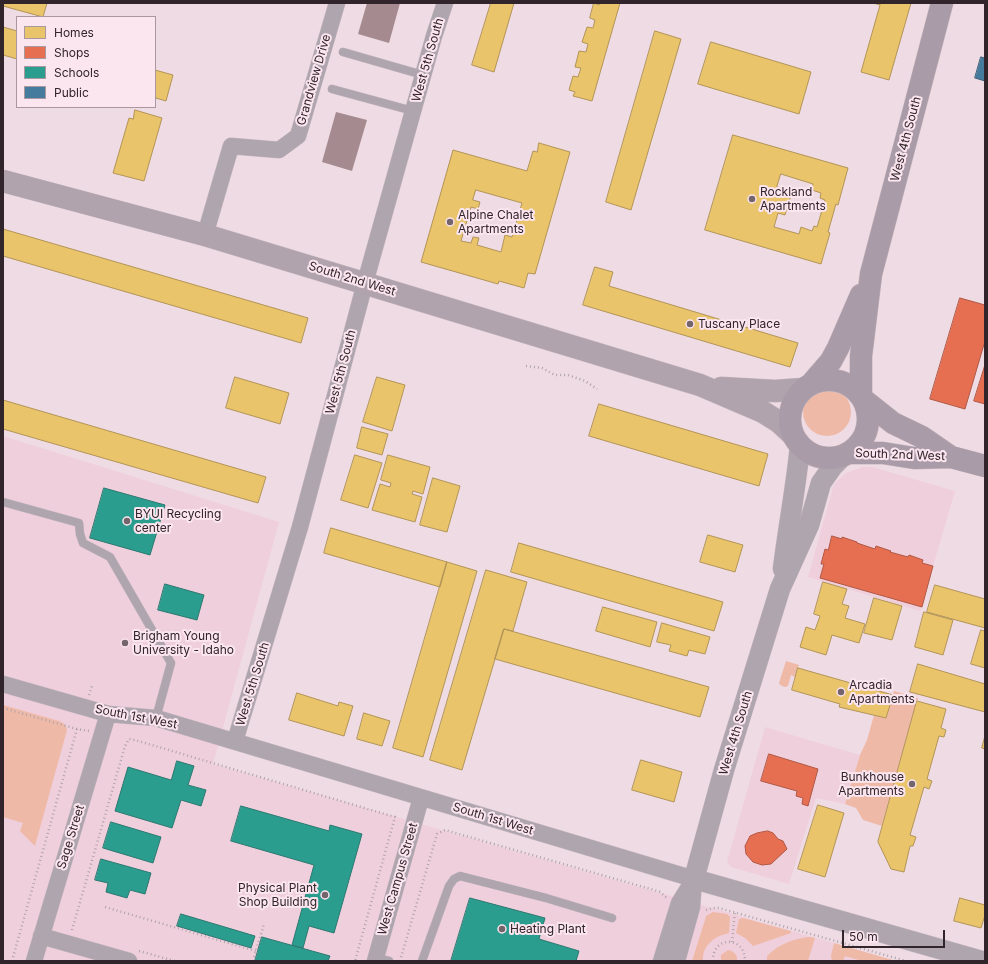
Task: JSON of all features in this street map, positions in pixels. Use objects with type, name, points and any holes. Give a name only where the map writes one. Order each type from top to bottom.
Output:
[{"type":"main road","name":"West 4th South","points":[[863,398],[861,356],[871,274],[942,3]]},
{"type":"main road","name":"South 2nd West","points":[[3,181],[205,235],[700,386],[763,412],[779,422],[796,440]]},
{"type":"main road","name":"West 4th South","points":[[808,386],[831,361],[871,274]]},
{"type":"main road","points":[[834,379],[844,382],[854,388],[863,398],[868,410],[867,430],[857,447],[846,455],[832,458],[820,458],[809,453],[796,440],[789,423],[790,410],[795,398],[808,386],[823,380],[834,379]]},
{"type":"main road","name":"South 2nd West","points":[[700,386],[775,391],[808,386]]},
{"type":"main road","name":"South 2nd West","points":[[863,398],[893,423],[922,438],[951,457]]},
{"type":"main road","name":"South 2nd West","points":[[846,455],[883,453],[914,458],[951,457],[985,466]]},
{"type":"street","name":"Grandview Drive","points":[[205,235],[231,146],[279,150],[298,136],[337,3]]},
{"type":"street","name":"West 5th South","points":[[235,741],[300,527],[365,283],[423,75],[445,3]]},
{"type":"street","name":"West 4th South","points":[[780,589],[788,524],[794,495],[796,440]]},
{"type":"street","name":"West 4th South","points":[[694,879],[722,778],[780,589],[809,525],[821,482],[833,466],[846,455]]},
{"type":"street","name":"South 1st West","points":[[3,684],[108,714],[156,718],[694,879],[982,961]]},
{"type":"street","name":"Sage Street","points":[[34,961],[108,714]]},
{"type":"street","name":"West Campus Street","points":[[380,960],[421,798]]},
{"type":"street","points":[[661,961],[679,903],[694,879]]},
{"type":"street","points":[[677,961],[692,907],[694,879]]},
{"type":"street","points":[[41,936],[69,944],[106,958],[129,961]]},
{"type":"lane","points":[[343,52],[423,75]]},
{"type":"lane","points":[[332,89],[413,111]]},
{"type":"lane","points":[[3,502],[79,523],[83,543],[110,557],[171,663],[156,718]]},
{"type":"lane","points":[[422,961],[449,886],[454,879],[460,876],[546,898],[612,918]]},
{"type":"path","points":[[526,366],[542,368],[555,375],[568,375],[585,381],[597,389]]},
{"type":"path","points":[[3,708],[77,729],[94,732]]},
{"type":"path","points":[[12,961],[77,729]]},
{"type":"path","points":[[69,944],[104,814],[127,739],[222,764],[396,817],[355,961]]},
{"type":"path","points":[[105,907],[256,951]]},
{"type":"path","points":[[704,913],[713,908],[735,912],[906,961]]},
{"type":"path","points":[[732,942],[735,912]]},
{"type":"path","points":[[253,961],[264,924]]},
{"type":"path","points":[[713,961],[713,954],[724,942],[732,942],[740,946],[743,950],[745,961]]},
{"type":"shaded area","points":[[822,388],[832,388],[844,395],[851,407],[851,417],[844,429],[832,436],[822,436],[814,432],[807,425],[803,417],[803,407],[807,399],[814,392]]},
{"type":"shaded area","name":"Brigham Young University - Idaho","points":[[3,436],[279,522],[213,764],[896,961],[3,961]]},
{"type":"shaded area","points":[[862,467],[872,467],[955,491],[920,611],[808,577],[834,484],[846,473]]},
{"type":"shaded area","points":[[786,661],[799,665],[795,677],[791,675],[788,686],[785,687],[779,683]]},
{"type":"shaded area","points":[[894,691],[918,698],[882,826],[863,820],[856,808],[845,804],[874,715],[886,718]]},
{"type":"shaded area","points":[[3,705],[59,721],[64,724],[67,730],[35,846],[20,831],[23,823],[3,817]]},
{"type":"shaded area","points":[[765,727],[860,755],[845,804],[816,798],[789,884],[731,867],[727,862]]},
{"type":"shaded area","points":[[713,912],[727,914],[730,917],[729,933],[719,936],[710,942],[703,955],[703,961],[692,961],[706,916]]},
{"type":"shaded area","points":[[743,918],[791,931],[791,933],[753,946],[745,938],[736,933],[739,919]]},
{"type":"shaded area","points":[[811,937],[815,938],[808,961],[767,961],[767,956],[782,945],[793,940]]},
{"type":"shaded area","points":[[834,943],[896,961],[862,961],[845,956],[843,961],[832,961],[831,956]]},
{"type":"shaded area","points":[[728,950],[735,954],[737,961],[721,961],[721,955]]},
{"type":"building: Homes","points":[[3,3],[47,3],[43,16],[3,6]]},
{"type":"building: Homes","points":[[491,3],[514,3],[494,72],[472,65]]},
{"type":"building: Homes","points":[[594,3],[599,5],[600,3],[620,3],[592,101],[573,96],[575,92],[569,90],[573,76],[578,77],[581,68],[575,67],[579,51],[586,52],[588,44],[582,42],[587,27],[593,28],[595,20],[590,18]]},
{"type":"building: Homes","points":[[872,3],[911,3],[889,80],[861,72],[880,5]]},
{"type":"building: Homes","points":[[3,27],[16,31],[16,59],[3,55]]},
{"type":"building: Homes","points":[[655,31],[681,39],[631,210],[606,202]]},
{"type":"building: Homes","points":[[711,42],[811,72],[799,114],[698,84]]},
{"type":"building: Homes","points":[[156,70],[173,75],[166,101],[156,98]]},
{"type":"building: Homes","points":[[135,110],[162,118],[144,181],[113,173],[129,118],[133,119]]},
{"type":"building: Homes","name":"Rockland Apartments","points":[[733,135],[848,168],[838,205],[836,204],[828,232],[830,233],[821,264],[705,230]],"holes":[[[781,174],[813,184],[812,190],[821,193],[820,198],[825,200],[817,227],[814,226],[812,231],[801,227],[799,234],[774,227],[778,213],[785,215],[792,192],[777,187]]]},
{"type":"building: Homes","name":"Alpine Chalet Apartments","points":[[539,143],[570,152],[535,274],[528,273],[524,288],[499,281],[498,284],[421,262],[453,150],[527,171],[533,151],[537,152]],"holes":[[[476,190],[522,203],[512,237],[505,235],[501,252],[477,245],[479,238],[473,237],[471,243],[461,241],[471,207],[478,209],[480,202],[473,200]]]},
{"type":"building: Homes","points":[[3,229],[308,318],[301,343],[3,256]]},
{"type":"building: Homes","name":"Tuscany Place","points":[[595,267],[613,272],[609,286],[798,343],[790,367],[583,305]]},
{"type":"building: Homes","points":[[235,377],[289,393],[280,424],[226,408]]},
{"type":"building: Homes","points":[[377,377],[405,385],[392,431],[363,422]]},
{"type":"building: Homes","points":[[3,400],[266,477],[258,503],[3,429]]},
{"type":"building: Homes","points":[[599,404],[768,454],[759,486],[589,436]]},
{"type":"building: Homes","points":[[362,427],[388,434],[382,455],[357,448]]},
{"type":"building: Homes","points":[[355,455],[382,463],[368,508],[341,500]]},
{"type":"building: Homes","points":[[388,455],[430,467],[423,494],[413,491],[412,494],[422,497],[415,522],[372,510],[380,484],[390,487],[391,483],[381,480]]},
{"type":"building: Homes","points":[[433,478],[460,486],[447,532],[420,525]]},
{"type":"building: Homes","points":[[331,528],[447,562],[440,587],[324,553]]},
{"type":"building: Homes","points":[[708,535],[743,545],[735,572],[700,562]]},
{"type":"building: Homes","points":[[519,543],[723,602],[714,631],[511,572]]},
{"type":"building: Homes","points":[[447,562],[477,571],[423,757],[393,748]]},
{"type":"building: Homes","points":[[486,570],[527,582],[513,631],[504,629],[462,770],[430,760]]},
{"type":"building: Homes","points":[[823,582],[847,589],[842,604],[849,606],[845,618],[865,624],[859,643],[832,635],[826,655],[800,647],[806,627],[815,630],[820,616],[814,614]]},
{"type":"building: Homes","points":[[935,585],[985,599],[985,628],[927,612]]},
{"type":"building: Homes","points":[[874,598],[902,606],[892,640],[864,633]]},
{"type":"building: Homes","points":[[603,607],[657,622],[650,647],[596,631]]},
{"type":"building: Homes","points":[[924,612],[953,620],[943,655],[915,647]]},
{"type":"building: Homes","points":[[662,623],[710,637],[705,654],[689,650],[687,656],[669,651],[671,645],[657,642]]},
{"type":"building: Homes","points":[[504,629],[709,687],[700,717],[495,659]]},
{"type":"building: Homes","points":[[981,630],[985,631],[985,668],[971,664]]},
{"type":"building: Homes","points":[[918,664],[985,684],[985,712],[910,692]]},
{"type":"building: Homes","name":"Arcadia Apartments","points":[[798,668],[893,695],[886,718],[839,707],[840,704],[792,690]]},
{"type":"building: Homes","points":[[297,693],[338,706],[339,702],[353,706],[344,736],[289,720]]},
{"type":"building: Homes","name":"Bunkhouse Apartments","points":[[917,701],[946,709],[941,728],[946,730],[944,737],[939,736],[927,779],[932,781],[929,789],[924,787],[910,835],[916,837],[913,846],[910,846],[904,872],[891,869],[878,842]]},
{"type":"building: Homes","points":[[364,713],[390,721],[382,746],[357,739]]},
{"type":"building: Homes","points":[[985,736],[985,749],[982,748]]},
{"type":"building: Homes","points":[[641,760],[682,772],[674,802],[632,790]]},
{"type":"building: Homes","points":[[818,805],[844,813],[825,877],[798,869]]},
{"type":"building: Homes","points":[[960,898],[985,905],[985,915],[981,928],[954,921]]},
{"type":"building: Shops","points":[[960,298],[985,305],[985,341],[965,409],[930,399]]},
{"type":"building: Shops","points":[[985,365],[985,404],[974,401]]},
{"type":"building: Shops","points":[[832,536],[842,539],[842,537],[875,549],[876,546],[908,557],[909,555],[923,560],[922,563],[933,566],[922,607],[820,578],[824,564],[821,564],[825,549],[828,550]]},
{"type":"building: Shops","points":[[769,754],[818,769],[808,806],[802,804],[803,798],[796,796],[797,791],[761,781]]},
{"type":"building: Shops","points":[[768,831],[783,841],[787,849],[771,864],[762,865],[753,862],[746,854],[745,846],[750,836]]},
{"type":"building: Schools","name":"BYUI Recycling center","points":[[104,488],[165,505],[150,555],[90,538]]},
{"type":"building: Schools","points":[[165,584],[204,595],[197,620],[158,610]]},
{"type":"building: Schools","points":[[177,761],[194,766],[188,785],[206,790],[201,806],[181,800],[172,828],[115,811],[128,767],[171,780]]},
{"type":"building: Schools","name":"Physical Plant Shop Building","points":[[241,806],[329,831],[330,825],[362,834],[334,933],[309,926],[303,948],[292,945],[314,865],[231,841]]},
{"type":"building: Schools","points":[[111,822],[161,837],[153,863],[103,848]]},
{"type":"building: Schools","points":[[101,859],[151,873],[145,894],[130,890],[127,898],[106,892],[108,883],[95,880]]},
{"type":"building: Schools","name":"Heating Plant","points":[[470,898],[545,918],[539,939],[579,951],[576,961],[451,961]]},
{"type":"building: Schools","points":[[181,914],[255,936],[251,948],[177,926]]},
{"type":"building: Schools","points":[[262,937],[330,956],[328,961],[255,961]]},
{"type":"building: Public","points":[[981,57],[985,58],[985,81],[975,78]]},
{"type":"building: Other","points":[[367,3],[400,3],[389,43],[358,34]]},
{"type":"building: Other","points":[[336,112],[367,120],[352,171],[322,162]]},
{"type":"place","name":"Rockland Apartments","points":[[752,199]]},
{"type":"place","name":"Alpine Chalet Apartments","points":[[450,222]]},
{"type":"place","name":"Tuscany Place","points":[[690,324]]},
{"type":"place","name":"BYUI Recycling center","points":[[127,521]]},
{"type":"place","name":"Brigham Young University - Idaho","points":[[125,643]]},
{"type":"place","name":"Arcadia Apartments","points":[[841,692]]},
{"type":"place","name":"Bunkhouse Apartments","points":[[912,784]]},
{"type":"place","name":"Physical Plant Shop Building","points":[[325,895]]},
{"type":"place","name":"Heating Plant","points":[[502,929]]}]
